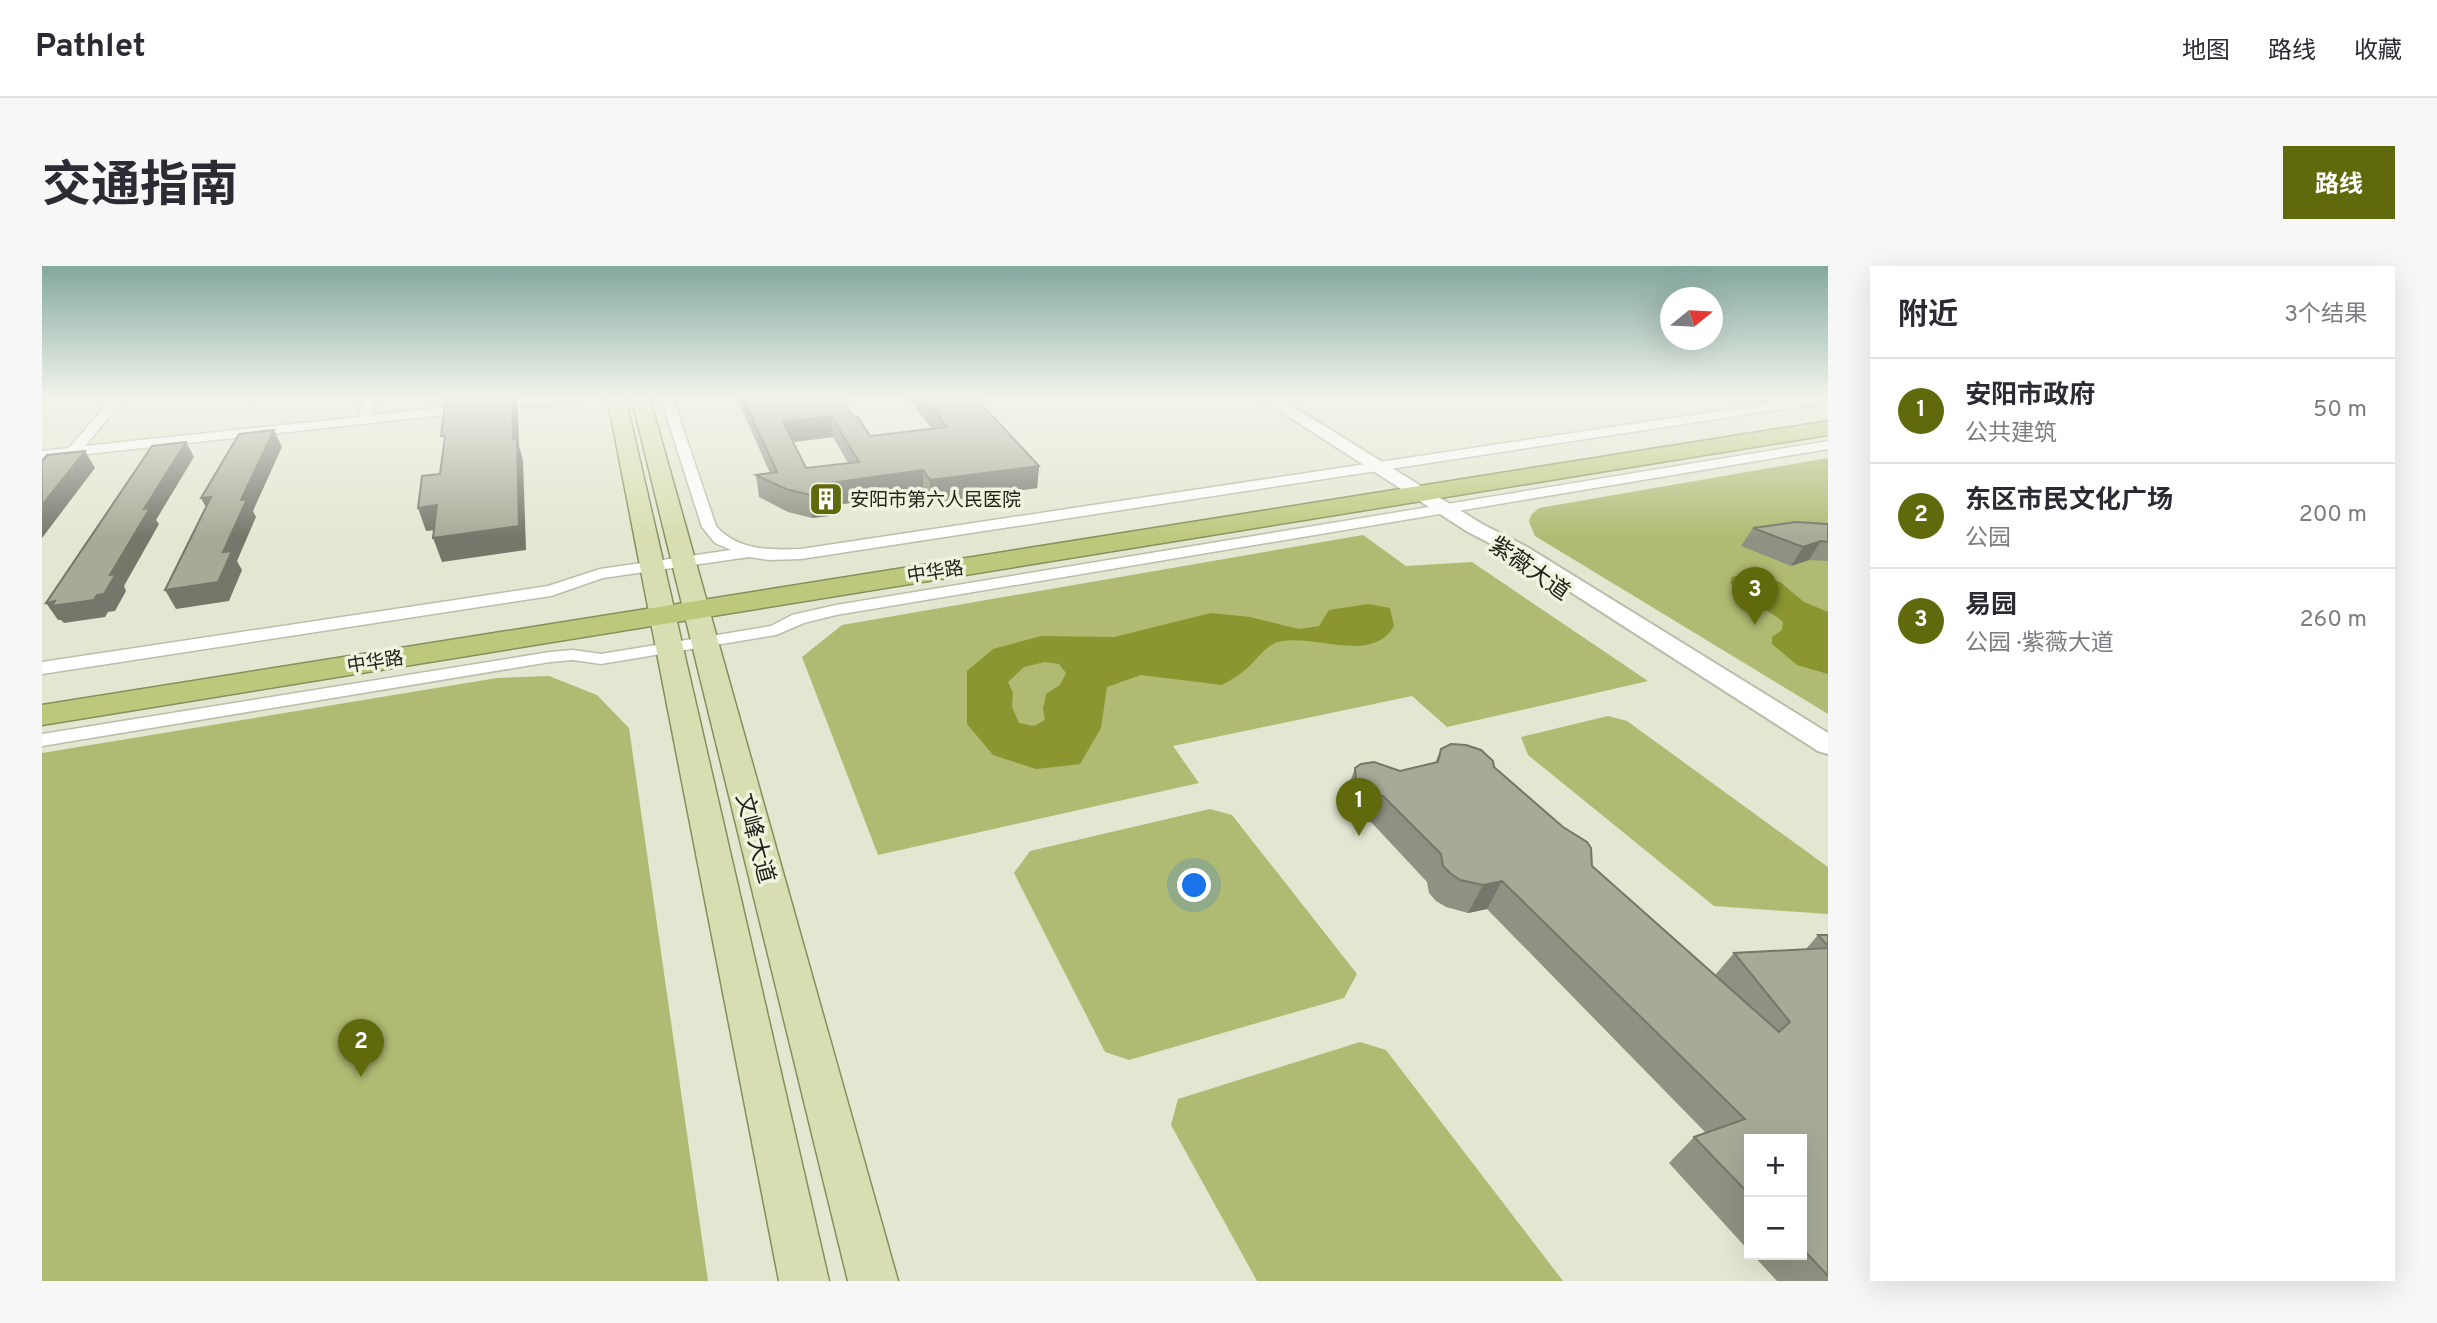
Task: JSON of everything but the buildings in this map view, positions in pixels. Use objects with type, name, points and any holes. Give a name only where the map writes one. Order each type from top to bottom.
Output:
[{"type":"highway","name":"中华路","points":[[42,715],[1397,480],[1633,443]]},
{"type":"highway","name":"中华路","points":[[1397,480],[1701,443]]},
{"type":"highway","name":"中华路","points":[[42,691],[677,603]]},
{"type":"main road","name":"文峰大道","points":[[630,443],[873,1281]]},
{"type":"main road","name":"文峰大道","points":[[648,443],[804,1281]]},
{"type":"street","points":[[73,452],[80,443]]},
{"type":"street","points":[[42,455],[151,443]]},
{"type":"street","points":[[684,443],[709,527],[720,540],[733,548],[769,555],[802,554],[1397,480],[1590,443]]},
{"type":"street","points":[[1339,443],[1475,528]]},
{"type":"street","points":[[42,668],[551,590],[600,574],[677,603],[776,630],[798,620],[836,610],[1828,445]]},
{"type":"street","name":"紫薇大道","points":[[1475,528],[1520,551],[1828,745]]},
{"type":"street","name":"紫薇大道","points":[[1475,528],[1505,554],[1828,761]]},
{"type":"street","points":[[42,740],[551,657],[573,655],[601,659],[749,552]]},
{"type":"shaded area","points":[[1828,458],[1828,714],[1535,536],[1529,522],[1531,515],[1539,508]]},
{"type":"shaded area","points":[[1363,535],[1406,566],[1472,562],[1648,681],[1447,727],[1412,696],[1173,746],[1199,783],[878,855],[802,657],[842,625]]},
{"type":"shaded area","points":[[1745,574],[1780,582],[1804,602],[1828,612],[1828,674],[1797,665],[1772,644],[1772,637],[1782,630],[1783,622],[1741,595],[1730,583],[1732,577]]},
{"type":"shaded area","points":[[1368,604],[1390,608],[1394,626],[1384,638],[1372,644],[1357,646],[1292,640],[1278,642],[1264,651],[1249,667],[1222,685],[1141,675],[1107,687],[1101,728],[1080,764],[1036,769],[993,755],[967,724],[967,671],[993,649],[1041,636],[1114,637],[1211,613],[1250,617],[1299,629],[1319,626],[1329,610]],"holes":[[[1045,662],[1059,664],[1066,673],[1060,685],[1046,694],[1043,709],[1045,720],[1034,726],[1019,723],[1012,707],[1013,693],[1008,682],[1024,667]]]},
{"type":"shaded area","points":[[549,676],[597,695],[629,728],[708,1281],[42,1281],[42,753],[497,678]]},
{"type":"shaded area","points":[[1608,716],[1627,721],[1828,867],[1828,914],[1714,906],[1528,755],[1521,737]]},
{"type":"shaded area","points":[[1210,809],[1232,815],[1357,974],[1344,998],[1129,1060],[1105,1052],[1014,873],[1030,851]]},
{"type":"shaded area","points":[[1360,1042],[1386,1050],[1563,1281],[1257,1281],[1171,1125],[1178,1099]]},
{"type":"place","name":"安阳市第六人民医院","points":[[826,499]]},
{"type":"place","name":"易园","points":[[1755,625]]},
{"type":"place","name":"安阳市政府","points":[[1359,836]]},
{"type":"place","name":"东区市民文化广场","points":[[361,1077]]}]
